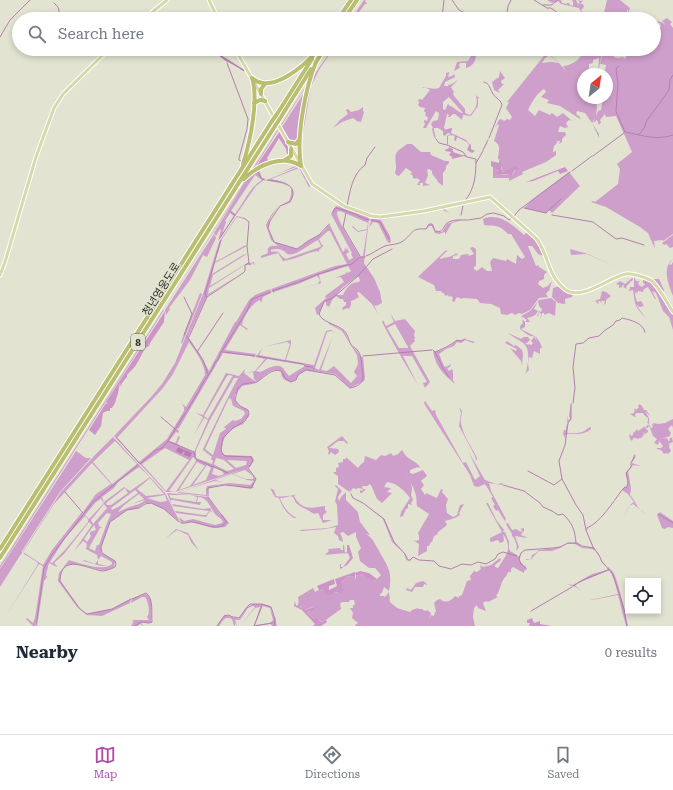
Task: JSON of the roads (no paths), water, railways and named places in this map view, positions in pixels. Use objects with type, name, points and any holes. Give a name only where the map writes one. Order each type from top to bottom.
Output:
[{"type":"highway","points":[[343,12],[351,0]]},
{"type":"highway","points":[[349,12],[357,0]]},
{"type":"highway","points":[[261,94],[262,87],[268,83],[285,78],[312,56]]},
{"type":"highway","name":"청년영웅도로","points":[[0,549],[314,56]]},
{"type":"highway","name":"청년영웅도로","points":[[0,558],[320,56]]},
{"type":"highway","points":[[301,166],[299,140],[308,86],[316,62]]},
{"type":"highway","points":[[252,78],[258,82],[268,83]]},
{"type":"highway","points":[[238,175],[243,164],[248,144],[254,103],[255,93],[252,78]]},
{"type":"highway","points":[[254,103],[260,100],[265,101]]},
{"type":"highway","points":[[288,142],[296,144],[299,140]]},
{"type":"highway","points":[[285,160],[291,156],[291,148]]},
{"type":"highway","points":[[238,184],[257,168],[265,164],[285,160],[301,166]]},
{"type":"main road","points":[[153,12],[167,0]]},
{"type":"main road","points":[[208,0],[214,12]]},
{"type":"main road","points":[[0,275],[36,157],[54,108],[61,96],[102,56]]},
{"type":"main road","points":[[239,56],[301,166],[315,187],[344,206],[375,217],[385,217],[424,211],[490,197],[536,238],[540,243],[554,278],[568,291],[576,292],[594,288],[625,274],[632,274],[654,282],[673,312]]},
{"type":"waterway","points":[[18,12],[30,0]]},
{"type":"waterway","points":[[443,12],[444,0]]},
{"type":"waterway","points":[[452,0],[459,10],[463,12]]},
{"type":"waterway","points":[[507,12],[511,0]]},
{"type":"waterway","points":[[534,0],[556,12]]},
{"type":"waterway","points":[[554,3],[558,0]]},
{"type":"waterway","points":[[54,3],[58,7],[59,12]]},
{"type":"waterway","points":[[543,5],[553,4]]},
{"type":"waterway","points":[[0,37],[12,18]]},
{"type":"waterway","points":[[227,63],[248,119],[247,129],[239,158],[241,161]]},
{"type":"waterway","points":[[619,66],[616,69],[618,84],[616,111],[625,132],[654,137],[666,137],[673,135]]},
{"type":"waterway","points":[[638,134],[640,134],[646,122],[669,90],[670,80],[673,75]]},
{"type":"waterway","points":[[484,82],[488,85],[502,105],[489,138]]},
{"type":"waterway","points":[[593,156],[624,133]]},
{"type":"waterway","points":[[436,139],[439,143],[463,152],[467,157],[476,159],[474,181],[471,191],[465,201]]},
{"type":"waterway","points":[[483,150],[488,140]]},
{"type":"waterway","points":[[347,206],[354,178],[365,165],[367,158],[375,147]]},
{"type":"waterway","points":[[476,163],[483,151]]},
{"type":"waterway","points":[[572,171],[592,156]]},
{"type":"waterway","points":[[257,171],[262,179],[265,180]]},
{"type":"waterway","points":[[514,216],[519,210],[570,172]]},
{"type":"waterway","points":[[267,180],[278,181],[288,185],[293,191],[293,196],[290,202],[280,206],[270,221],[268,228],[274,242],[297,249],[319,235],[328,225]]},
{"type":"waterway","points":[[524,208],[546,213],[561,199]]},
{"type":"waterway","points":[[461,215],[463,206]]},
{"type":"waterway","points":[[333,212],[335,208],[337,208],[370,220]]},
{"type":"waterway","points":[[220,238],[235,215],[230,211]]},
{"type":"waterway","points":[[346,213],[343,227],[360,256]]},
{"type":"waterway","points":[[468,220],[481,218],[487,214],[494,213],[504,216],[509,220],[512,218]]},
{"type":"waterway","points":[[552,215],[593,222],[616,239],[622,238],[644,245]]},
{"type":"waterway","points":[[207,297],[243,273],[245,271],[245,265],[249,263],[247,246],[249,222],[244,218]]},
{"type":"waterway","points":[[371,220],[380,222],[389,239]]},
{"type":"waterway","points":[[366,256],[385,246],[401,242],[415,230],[426,229],[429,224],[432,224],[435,231],[440,231],[449,222],[467,220]]},
{"type":"waterway","points":[[189,337],[207,297],[205,294],[221,240]]},
{"type":"waterway","points":[[367,266],[373,259],[392,249]]},
{"type":"waterway","points":[[272,291],[352,264],[360,257],[365,257]]},
{"type":"waterway","points":[[257,382],[271,372],[277,370],[281,371],[286,379],[291,382],[296,380],[298,375],[306,370],[335,375],[350,388],[357,386],[361,382],[363,375],[360,354],[351,345],[347,334],[344,331],[323,319],[319,314],[324,302],[334,297],[366,267]]},
{"type":"waterway","points":[[140,464],[156,450],[162,448],[168,441],[247,311],[252,299],[271,292]]},
{"type":"waterway","points":[[184,297],[192,314],[184,335]]},
{"type":"waterway","points":[[197,352],[223,313]]},
{"type":"waterway","points":[[573,403],[575,388],[573,367],[576,344],[583,343],[589,338],[599,336],[616,321],[622,318],[639,324],[645,332]]},
{"type":"waterway","points":[[187,336],[203,360],[208,374]]},
{"type":"waterway","points":[[433,350],[435,352],[447,347],[457,340],[461,341],[465,339]]},
{"type":"waterway","points":[[363,356],[432,350]]},
{"type":"waterway","points":[[223,352],[255,356]]},
{"type":"waterway","points":[[435,352],[449,377]]},
{"type":"waterway","points":[[256,356],[303,364],[314,369]]},
{"type":"waterway","points":[[249,467],[253,461],[251,457],[225,456],[221,449],[223,438],[233,428],[245,421],[249,414],[248,410],[240,406],[235,400],[238,388],[243,384],[256,382]]},
{"type":"waterway","points":[[571,404],[571,419],[568,423],[565,445],[559,461],[562,479],[583,515],[586,530],[593,547],[602,562],[613,574],[624,609],[627,626]]},
{"type":"waterway","points":[[161,417],[175,429]]},
{"type":"waterway","points":[[117,438],[140,464]]},
{"type":"waterway","points":[[168,441],[194,452],[197,460],[228,473]]},
{"type":"waterway","points":[[587,528],[597,522],[622,490],[627,487],[628,482],[626,473],[631,467],[634,457]]},
{"type":"waterway","points":[[36,626],[44,568],[51,556],[93,502],[138,465]]},
{"type":"waterway","points":[[208,496],[208,488],[225,485],[251,488],[256,479],[248,468]]},
{"type":"waterway","points":[[528,471],[554,485],[562,479]]},
{"type":"waterway","points":[[503,485],[524,491],[543,507],[552,511]]},
{"type":"waterway","points":[[65,492],[83,513]]},
{"type":"waterway","points":[[351,494],[353,498],[363,503],[384,519],[394,542],[405,554],[408,560],[413,557],[419,560],[434,561],[439,566],[451,569],[462,564],[471,565],[478,562],[486,564],[495,559],[498,554],[503,552],[517,556]]},
{"type":"waterway","points":[[181,523],[195,522],[216,527],[224,525],[226,521],[208,497]]},
{"type":"waterway","points":[[131,599],[112,609],[87,614],[80,609],[60,581],[61,572],[65,567],[75,564],[102,571],[115,567],[115,561],[102,553],[101,547],[110,522],[127,510],[139,508],[145,504],[151,503],[164,509],[179,522]]},
{"type":"waterway","points":[[552,511],[558,515],[563,514],[569,520],[574,530],[576,543]]},
{"type":"waterway","points":[[658,514],[673,523]]},
{"type":"waterway","points":[[525,567],[521,564],[519,559],[521,553],[525,550],[560,547],[568,543],[577,543],[582,546],[594,548]]},
{"type":"waterway","points":[[573,586],[583,580],[608,570]]},
{"type":"waterway","points":[[531,611],[572,587]]},
{"type":"waterway","points":[[132,599],[146,593],[149,595],[152,606],[152,622],[141,622],[135,626]]},
{"type":"waterway","points":[[234,617],[239,618],[250,604],[262,604],[271,607],[275,619],[274,626]]},
{"type":"waterway","points":[[254,626],[262,606]]},
{"type":"waterway","points":[[217,626],[224,616],[228,615],[233,617]]},
{"type":"waterway","points":[[255,626],[272,623]]}]
